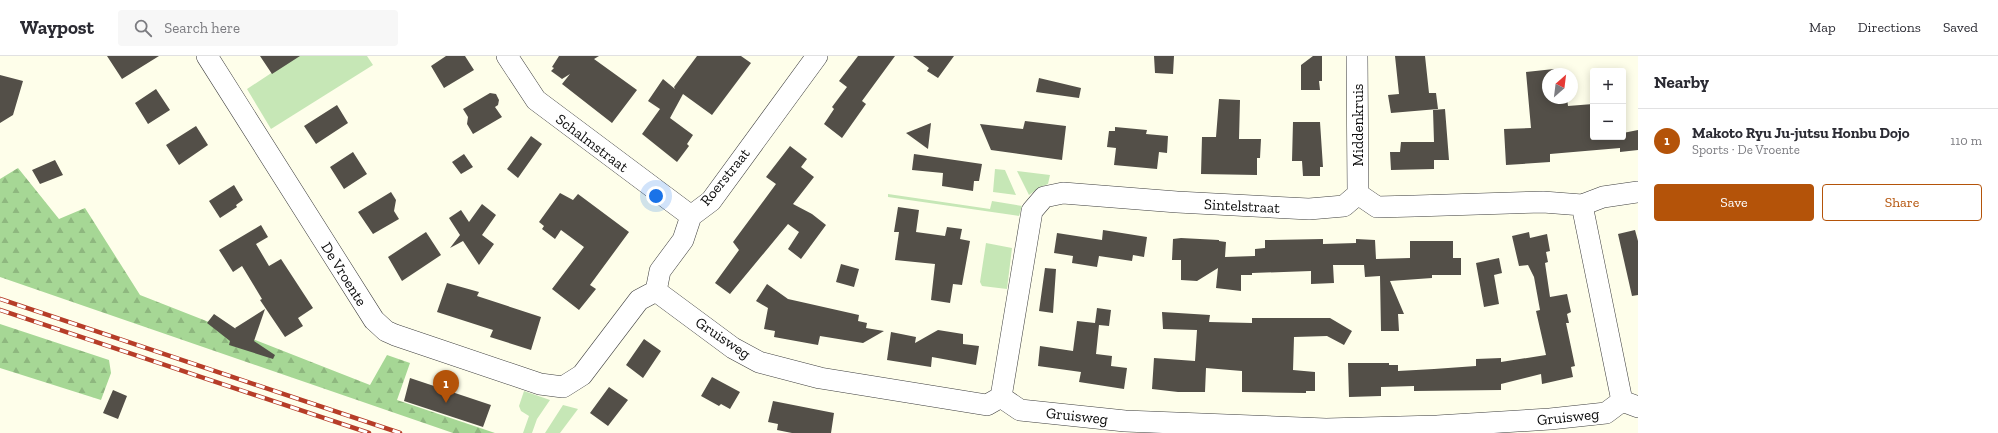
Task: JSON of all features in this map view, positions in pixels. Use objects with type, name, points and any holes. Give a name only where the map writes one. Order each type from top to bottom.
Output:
[{"type":"street","name":"De Vroente","points":[[207,56],[374,320],[386,331],[395,336],[540,384],[563,387],[582,375],[639,300],[656,291]]},
{"type":"street","name":"Schalmstraat","points":[[507,56],[536,100],[691,216]]},
{"type":"street","name":"Roerstraat","points":[[656,291],[660,271],[683,240],[691,216],[711,200],[817,56]]},
{"type":"street","name":"Middenkruis","points":[[1357,56],[1358,194]]},
{"type":"street","points":[[1358,194],[1377,207],[1543,202],[1582,205],[1603,197],[1638,192]]},
{"type":"street","name":"Sintelstraat","points":[[1001,397],[1032,211],[1044,197],[1063,193],[1177,202],[1309,208],[1344,206],[1358,194]]},
{"type":"street","name":"Gruisweg","points":[[656,291],[733,348],[759,362],[820,378],[980,404],[987,405],[1001,397],[1020,410],[1118,420],[1326,429],[1437,426],[1550,419],[1606,413],[1630,404],[1582,205]]},
{"type":"green space","points":[[297,56],[367,56],[373,65],[271,129],[247,89]]},
{"type":"green space","points":[[18,168],[59,219],[85,208],[140,295],[370,385],[387,355],[410,363],[397,400],[495,433],[453,433],[0,277],[0,179]]},
{"type":"green space","points":[[995,169],[1005,170],[1016,195],[993,192]]},
{"type":"green space","points":[[1017,171],[1050,175],[1048,184],[1040,187],[1029,195]]},
{"type":"green space","points":[[888,194],[990,209],[992,201],[1022,206],[1019,216],[888,197]]},
{"type":"green space","points":[[986,243],[1012,248],[1007,289],[982,286],[980,282]]},
{"type":"green space","points":[[0,324],[109,360],[111,373],[101,400],[0,368]]},
{"type":"green space","points":[[524,391],[550,400],[537,419],[532,433],[523,433],[529,416],[521,411],[519,406]]},
{"type":"green space","points":[[563,405],[578,409],[560,433],[545,433]]},
{"type":"building","points":[[107,56],[159,56],[122,79]]},
{"type":"building","points":[[260,56],[300,56],[272,74]]},
{"type":"building","points":[[446,56],[465,56],[474,70],[444,88],[431,66]]},
{"type":"building","points":[[559,56],[599,56],[594,59],[637,90],[612,123],[562,84],[570,74],[562,79],[551,71],[554,68],[552,67]]},
{"type":"building","points":[[697,56],[741,56],[751,63],[712,115],[683,94],[670,118],[693,135],[687,144],[689,146],[677,162],[642,134],[660,109],[648,101],[663,79],[675,89],[674,87]]},
{"type":"building","points":[[858,56],[895,56],[862,101],[866,104],[842,138],[824,124],[834,109],[832,107],[847,87],[839,81]]},
{"type":"building","points":[[913,56],[954,56],[938,78],[927,71],[929,68]]},
{"type":"building","points":[[1154,56],[1174,56],[1173,74],[1155,73]]},
{"type":"building","points":[[1313,56],[1322,56],[1322,81],[1319,81],[1320,90],[1301,90],[1301,65]]},
{"type":"building","points":[[1395,56],[1425,56],[1429,93],[1436,93],[1438,109],[1391,113],[1388,95],[1399,94]]},
{"type":"building","points":[[1542,70],[1542,104],[1568,104],[1568,106],[1590,104],[1590,140],[1626,140],[1626,132],[1638,130],[1638,150],[1620,152],[1620,148],[1550,154],[1550,162],[1506,165],[1504,129],[1531,128],[1526,72]]},
{"type":"building","points":[[0,75],[23,81],[13,115],[0,123]]},
{"type":"building","points":[[1039,78],[1081,88],[1079,98],[1036,92]]},
{"type":"building","points":[[156,89],[170,110],[148,124],[135,103]]},
{"type":"building","points":[[490,93],[496,94],[499,100],[498,105],[495,107],[502,117],[473,134],[467,124],[468,117],[463,109]]},
{"type":"building","points":[[1219,99],[1240,100],[1239,139],[1261,139],[1260,158],[1257,158],[1257,175],[1201,174],[1202,137],[1216,137]]},
{"type":"building","points":[[337,105],[348,123],[316,144],[304,126]]},
{"type":"building","points":[[1445,109],[1449,160],[1434,160],[1434,169],[1391,170],[1390,152],[1400,152],[1401,142],[1434,142],[1433,110]]},
{"type":"building","points":[[1025,121],[1066,126],[1062,160],[991,150],[980,124],[1023,129]]},
{"type":"building","points":[[1293,122],[1320,122],[1323,167],[1320,167],[1320,176],[1303,176],[1302,161],[1292,161]]},
{"type":"building","points":[[931,123],[928,149],[906,133]]},
{"type":"building","points":[[196,126],[208,145],[179,165],[166,145]]},
{"type":"building","points":[[1115,127],[1147,130],[1146,134],[1168,136],[1167,153],[1159,152],[1157,169],[1114,165],[1116,148],[1107,147],[1109,131],[1115,131]]},
{"type":"building","points":[[531,136],[542,144],[518,178],[507,169]]},
{"type":"building","points":[[790,146],[807,159],[801,167],[814,177],[793,204],[812,214],[826,225],[801,259],[788,249],[799,232],[788,224],[730,294],[715,283],[739,250],[733,242],[776,184],[766,177]]},
{"type":"building","points":[[353,152],[367,174],[344,189],[330,167]]},
{"type":"building","points":[[464,154],[473,167],[461,174],[452,162]]},
{"type":"building","points":[[914,154],[982,164],[979,181],[974,181],[973,191],[942,186],[943,173],[912,170]]},
{"type":"building","points":[[55,160],[63,175],[40,184],[32,170]]},
{"type":"building","points":[[234,185],[243,200],[236,205],[237,207],[220,218],[209,201]]},
{"type":"building","points":[[391,192],[396,200],[394,211],[399,219],[373,234],[358,212]]},
{"type":"building","points":[[560,193],[573,200],[578,194],[629,232],[590,285],[596,289],[579,310],[552,289],[584,247],[561,230],[555,239],[542,229],[544,226],[539,222]]},
{"type":"building","points":[[482,204],[496,215],[482,235],[494,244],[479,265],[463,241],[450,248],[460,235],[449,218],[461,210],[469,222]]},
{"type":"building","points":[[898,207],[919,210],[916,232],[945,236],[947,227],[962,229],[960,239],[970,241],[962,285],[953,284],[950,303],[931,300],[935,264],[895,260],[899,232],[894,232]]},
{"type":"building","points":[[261,225],[268,237],[256,244],[269,266],[281,259],[313,308],[298,318],[303,326],[285,337],[260,300],[262,299],[242,266],[233,272],[219,250]]},
{"type":"building","points":[[1103,230],[1147,237],[1144,257],[1133,255],[1132,261],[1099,256],[1097,267],[1072,263],[1073,256],[1054,253],[1057,233],[1102,240]]},
{"type":"building","points":[[1635,230],[1638,241],[1638,295],[1632,296],[1618,234]]},
{"type":"building","points":[[426,232],[441,255],[402,281],[388,257]]},
{"type":"building","points":[[1529,232],[1530,238],[1547,234],[1550,251],[1546,252],[1548,262],[1545,263],[1550,297],[1567,294],[1571,312],[1567,314],[1569,323],[1566,323],[1575,366],[1571,367],[1573,377],[1542,384],[1541,374],[1501,384],[1501,390],[1414,391],[1414,386],[1381,387],[1381,396],[1349,397],[1348,363],[1389,363],[1389,365],[1398,365],[1398,371],[1476,366],[1476,359],[1501,358],[1501,362],[1546,355],[1536,311],[1540,310],[1534,277],[1528,265],[1519,266],[1512,236]]},
{"type":"building","points":[[1173,239],[1219,240],[1226,242],[1225,257],[1255,256],[1255,249],[1265,248],[1265,240],[1323,239],[1323,244],[1356,243],[1356,239],[1375,240],[1376,259],[1410,258],[1410,241],[1453,241],[1453,258],[1461,258],[1461,275],[1432,275],[1432,278],[1390,281],[1404,314],[1398,314],[1399,331],[1381,331],[1380,276],[1365,277],[1364,265],[1333,265],[1334,283],[1311,284],[1311,271],[1252,273],[1252,275],[1241,275],[1241,291],[1216,288],[1218,268],[1197,281],[1181,280],[1181,260],[1172,260]]},
{"type":"building","points":[[1499,258],[1502,273],[1494,275],[1499,304],[1484,307],[1476,263]]},
{"type":"building","points":[[841,264],[859,269],[854,287],[836,282]]},
{"type":"building","points":[[1045,268],[1056,269],[1053,313],[1039,311]]},
{"type":"building","points":[[447,283],[479,292],[477,296],[541,317],[531,350],[490,337],[493,330],[437,312]]},
{"type":"building","points":[[767,284],[788,299],[859,315],[858,321],[867,323],[866,328],[884,331],[863,343],[820,336],[818,345],[774,337],[775,331],[764,329],[768,308],[756,301]]},
{"type":"building","points":[[1097,308],[1111,310],[1109,326],[1099,325],[1096,354],[1112,356],[1111,366],[1127,368],[1124,389],[1079,382],[1081,372],[1038,366],[1040,346],[1073,351],[1077,321],[1095,323]]},
{"type":"building","points":[[265,309],[254,341],[275,355],[273,359],[229,345],[230,341],[207,323],[214,314],[236,329],[235,328]]},
{"type":"building","points":[[1162,312],[1210,315],[1209,322],[1252,323],[1252,318],[1330,318],[1352,331],[1344,345],[1327,336],[1294,337],[1293,370],[1315,372],[1315,391],[1306,391],[1306,393],[1242,392],[1242,371],[1206,368],[1205,392],[1178,392],[1152,389],[1154,358],[1195,361],[1197,330],[1163,329]]},
{"type":"building","points":[[938,330],[963,334],[963,344],[979,346],[976,365],[932,357],[931,367],[887,360],[891,332],[916,337],[915,343]]},
{"type":"building","points":[[644,339],[661,351],[643,378],[626,365]]},
{"type":"building","points":[[712,377],[740,392],[730,409],[721,404],[719,406],[701,396]]},
{"type":"building","points":[[410,378],[491,405],[483,427],[404,401]]},
{"type":"building","points":[[609,387],[628,400],[608,426],[590,413]]},
{"type":"building","points":[[113,390],[127,396],[118,419],[103,413]]},
{"type":"building","points":[[773,401],[834,413],[831,433],[792,433],[777,430],[778,424],[768,422]]},
{"type":"railway","points":[[0,299],[400,433]]},
{"type":"railway","points":[[0,310],[369,433]]},
{"type":"place","name":"Makoto Ryu Ju-jutsu Honbu Dojo","points":[[446,403]]}]
